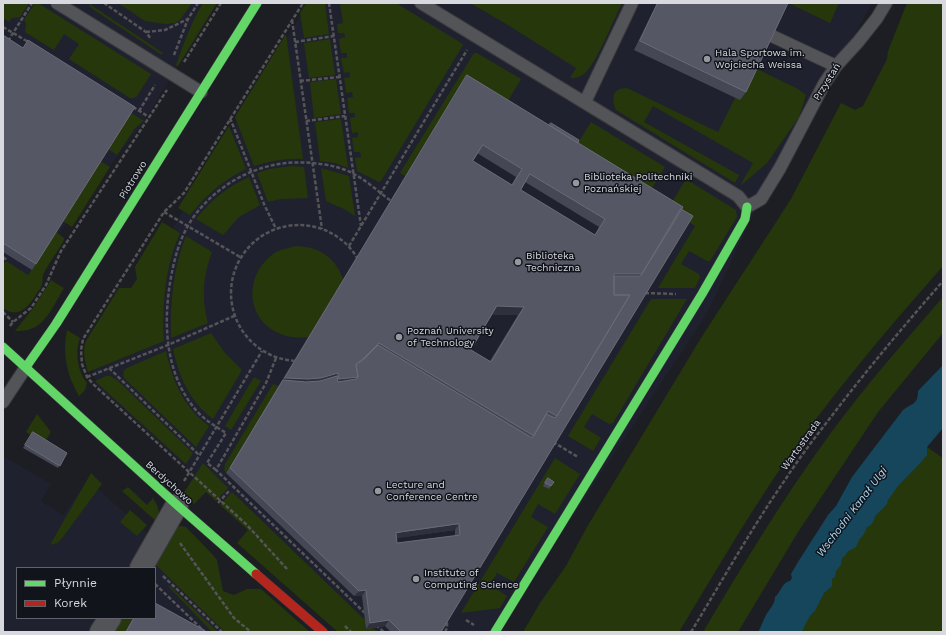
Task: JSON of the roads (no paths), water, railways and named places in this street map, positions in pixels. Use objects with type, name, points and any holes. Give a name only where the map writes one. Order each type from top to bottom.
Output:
[{"type":"street","name":"Piotrowo","points":[[26,367],[64,311],[257,3]]},
{"type":"street","points":[[494,632],[702,294],[745,219],[747,207]]},
{"type":"street","name":"Berdychowo","points":[[3,347],[177,505],[323,632]]},
{"type":"street","points":[[152,567],[166,524],[177,505]]},
{"type":"street","points":[[101,632],[109,619]]},
{"type":"lane","points":[[57,3],[201,92]]},
{"type":"lane","points":[[421,3],[738,196],[747,207]]},
{"type":"lane","points":[[585,102],[632,3]]},
{"type":"lane","name":"Przystań","points":[[747,207],[761,198],[780,168],[824,84],[836,66],[877,18],[886,3]]},
{"type":"lane","points":[[772,36],[836,66]]},
{"type":"lane","points":[[3,402],[26,367]]},
{"type":"water","name":"Wschodni Kanał Ulgi","points":[[943,365],[943,428],[927,447],[927,455],[898,486],[888,500],[887,504],[875,516],[871,525],[867,527],[856,547],[847,552],[842,558],[841,565],[836,571],[835,577],[832,579],[832,586],[824,593],[815,611],[807,620],[802,632],[758,632],[766,614],[774,603],[775,597],[783,585],[792,578],[791,574],[798,562],[828,515],[836,506],[852,477],[903,410],[916,401],[918,391]]},
{"type":"place","name":"Hala Sportowa im. Wojciecha Weissa","points":[[707,59]]},
{"type":"place","name":"Biblioteka Politechniki Poznańskiej","points":[[576,183]]},
{"type":"place","name":"Biblioteka Techniczna","points":[[518,262]]},
{"type":"place","name":"Poznań University of Technology","points":[[399,337]]},
{"type":"place","name":"Lecture and Conference Centre","points":[[378,491]]},
{"type":"place","name":"Institute of Computing Science","points":[[416,579]]}]
